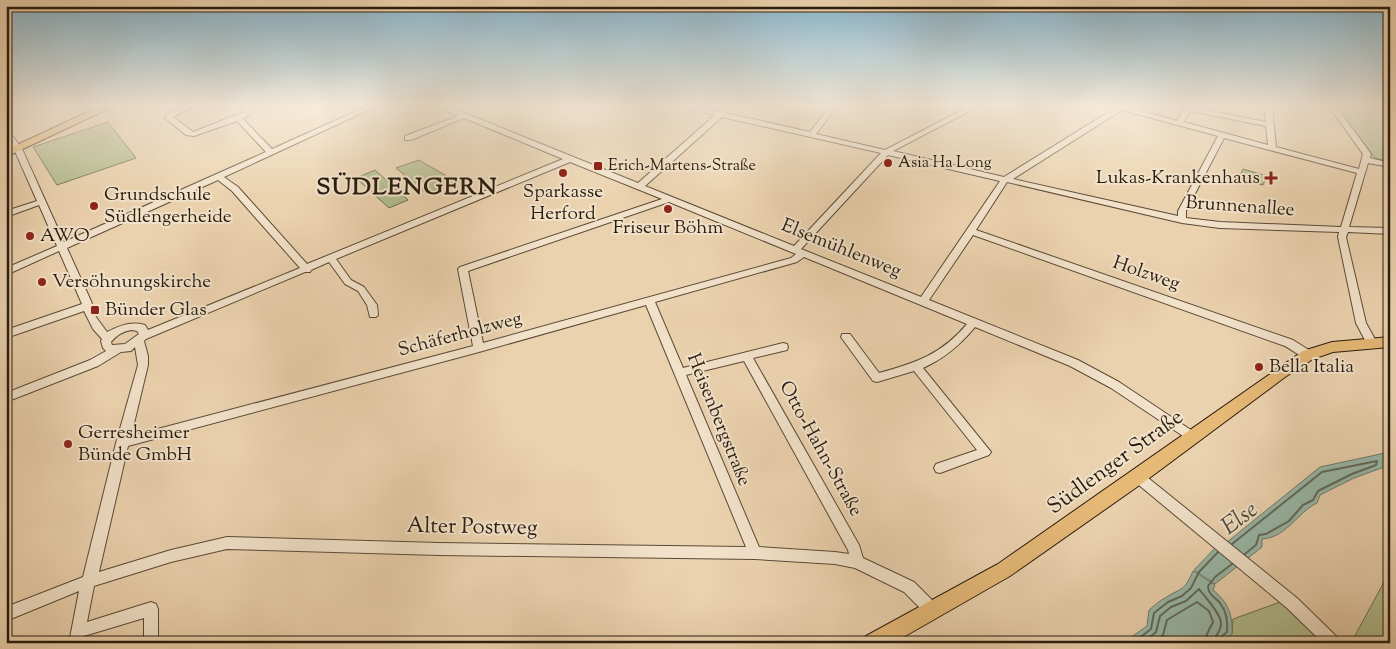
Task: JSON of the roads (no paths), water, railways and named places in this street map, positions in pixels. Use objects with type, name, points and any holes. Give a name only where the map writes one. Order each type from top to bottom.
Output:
[{"type":"main road","points":[[6,154],[47,135]]},
{"type":"main road","name":"Südlenger Straße","points":[[873,643],[1004,570],[1308,355],[1332,347],[1390,342]]},
{"type":"street","points":[[8,135],[18,149],[98,332],[114,343],[142,353]]},
{"type":"street","points":[[255,135],[271,152]]},
{"type":"street","points":[[6,272],[308,135]]},
{"type":"street","points":[[408,138],[415,135]]},
{"type":"street","name":"Elsemühlenweg","points":[[514,135],[800,250],[1102,377],[1193,437]]},
{"type":"street","points":[[640,186],[696,135]]},
{"type":"street","name":"Brunnenallee","points":[[808,135],[1182,220],[1220,225],[1390,231]]},
{"type":"street","points":[[886,152],[919,135]]},
{"type":"street","points":[[924,301],[1005,180],[1076,135]]},
{"type":"street","points":[[1182,220],[1182,211],[1222,135]]},
{"type":"street","points":[[1223,135],[1361,172]]},
{"type":"street","points":[[1271,135],[1272,148]]},
{"type":"street","points":[[1353,135],[1367,154],[1342,237],[1360,323],[1372,343]]},
{"type":"street","name":"Schäferholzweg","points":[[122,443],[479,348],[794,260],[800,250],[886,152]]},
{"type":"street","points":[[114,343],[162,329],[332,260],[572,158]]},
{"type":"street","points":[[1366,160],[1390,165]]},
{"type":"street","points":[[218,176],[236,189],[307,270]]},
{"type":"street","points":[[479,348],[463,269],[661,203],[670,198]]},
{"type":"street","points":[[6,214],[41,202]]},
{"type":"street","name":"Holzweg","points":[[971,231],[1289,343],[1308,355]]},
{"type":"street","points":[[332,260],[348,282],[361,289],[372,305],[373,315]]},
{"type":"street","name":"Heisenbergstraße","points":[[649,300],[754,553]]},
{"type":"street","points":[[6,334],[87,306]]},
{"type":"street","points":[[846,338],[877,378],[942,356],[960,340],[974,322]]},
{"type":"street","points":[[6,398],[86,366],[133,326],[138,327],[141,336],[143,365],[122,443],[92,573],[88,582],[77,637]]},
{"type":"street","points":[[680,373],[783,347]]},
{"type":"street","name":"Otto-Hahn-Straße","points":[[747,356],[854,549],[857,562]]},
{"type":"street","points":[[916,366],[985,452],[940,468]]},
{"type":"street","points":[[1138,477],[1292,603],[1333,643]]},
{"type":"street","name":"Alter Postweg","points":[[6,614],[88,582],[133,567],[227,543],[430,549],[754,553],[836,558],[857,562],[909,587],[932,610]]},
{"type":"street","points":[[77,637],[150,609],[152,643]]},
{"type":"water","points":[[1390,452],[1390,465],[1354,478],[1320,495],[1317,503],[1304,512],[1285,530],[1270,538],[1262,539],[1262,547],[1215,584],[1194,570],[1217,546],[1226,543],[1320,467]]},
{"type":"water","points":[[1193,571],[1215,585],[1213,590],[1226,604],[1228,609],[1232,621],[1232,634],[1222,643],[1123,643],[1147,626],[1149,610],[1182,588]]},
{"type":"place","name":"Asia Ha Long","points":[[888,163]]},
{"type":"place","name":"Erich-Martens-Straße","points":[[598,166]]},
{"type":"place","name":"Sparkasse Herford","points":[[563,173]]},
{"type":"place","name":"Lukas-Krankenhaus","points":[[1271,178]]},
{"type":"place","name":"Grundschule Südlengerheide","points":[[94,206]]},
{"type":"place","name":"Friseur Böhm","points":[[668,209]]},
{"type":"place","name":"AWO","points":[[30,236]]},
{"type":"place","name":"Versöhnungskirche","points":[[42,282]]},
{"type":"place","name":"Bünder Glas","points":[[95,310]]},
{"type":"place","name":"Bella Italia","points":[[1259,367]]},
{"type":"place","name":"Gerresheimer Bünde GmbH","points":[[68,444]]},
{"type":"district","name":"SÜDLENGERN","points":[[407,188]]},
{"type":"water label","name":"Else","points":[[1240,519]]}]
